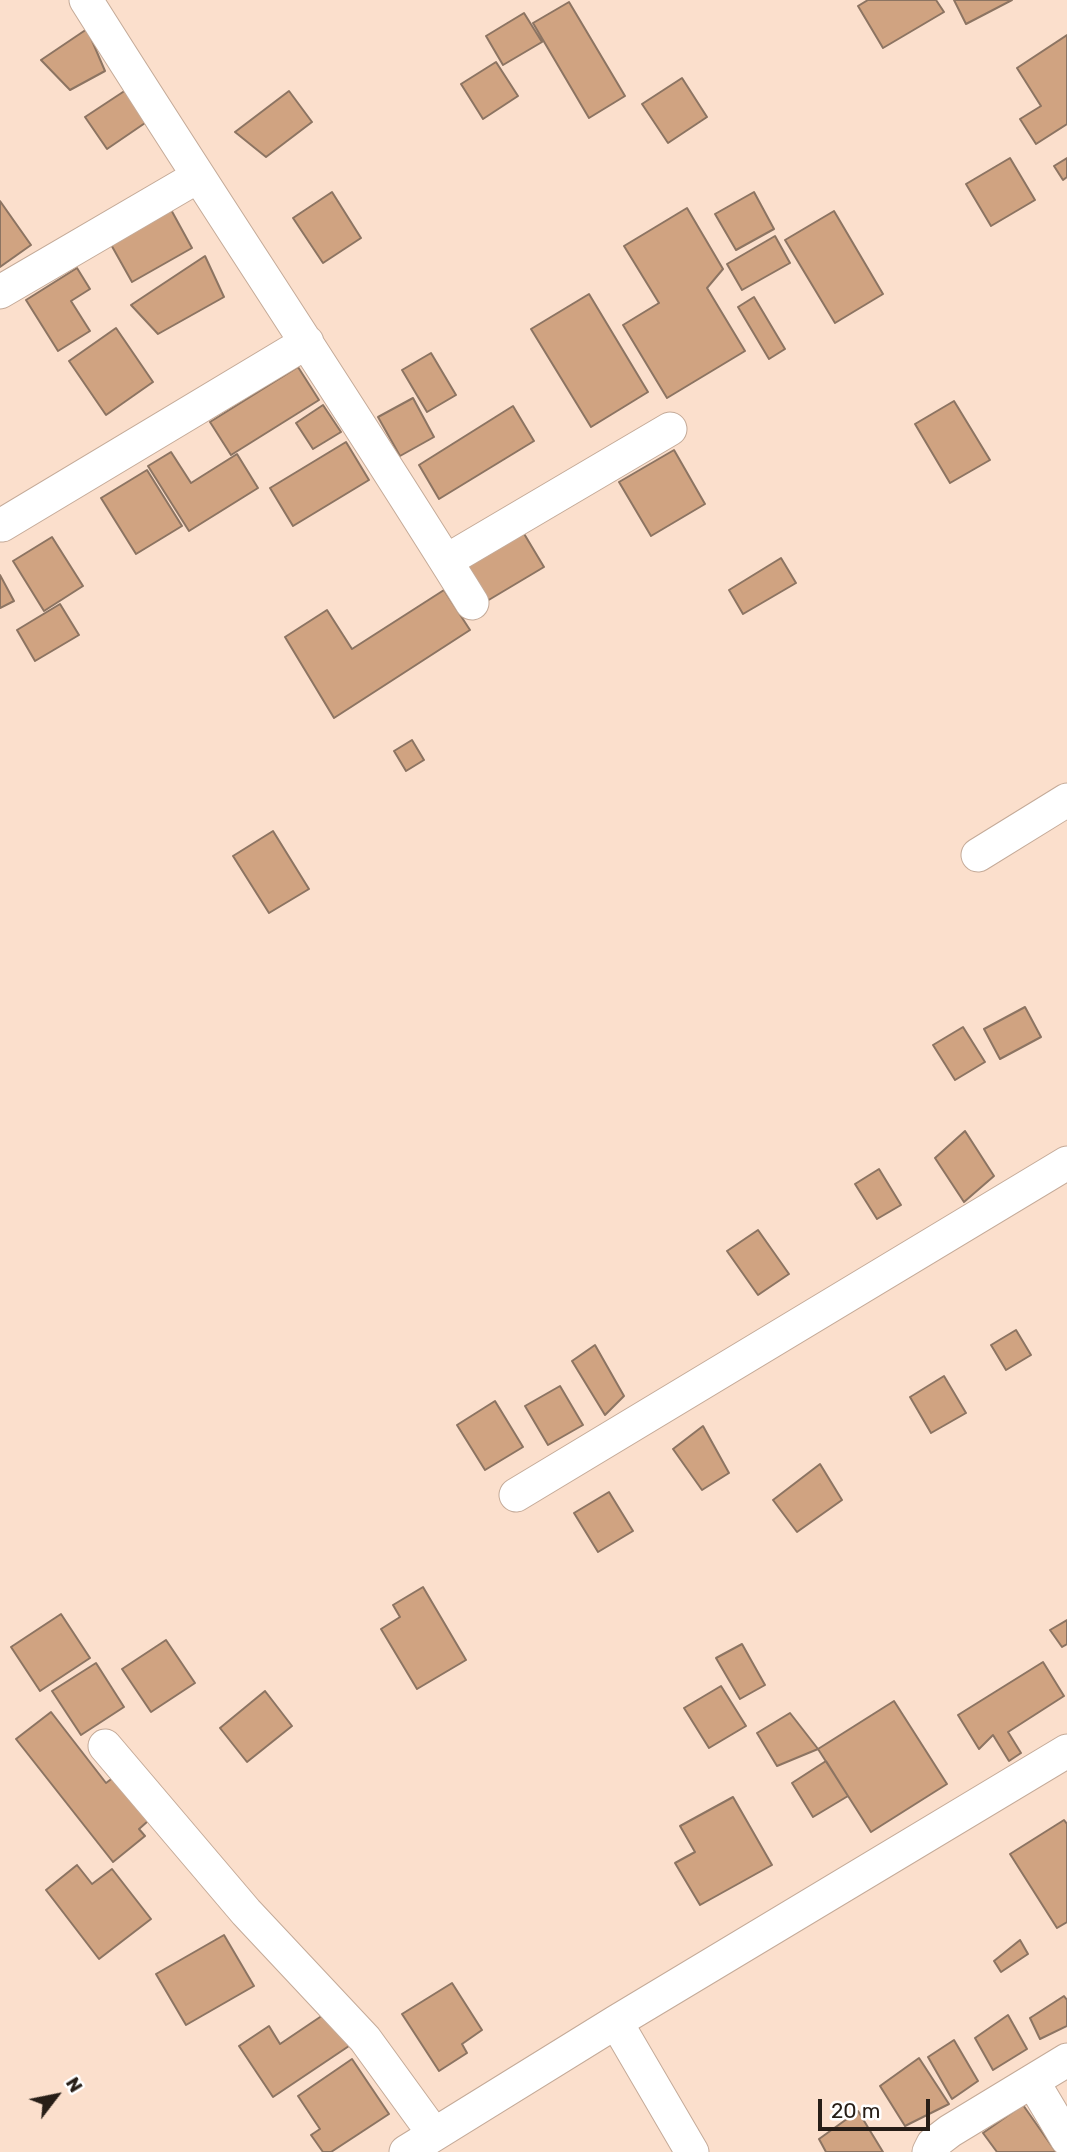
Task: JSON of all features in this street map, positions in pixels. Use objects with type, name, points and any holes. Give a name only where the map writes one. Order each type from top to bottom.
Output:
[{"type":"street","points":[[86,0],[472,603]]},
{"type":"street","points":[[0,292],[197,177]]},
{"type":"street","points":[[2,526],[307,342]]},
{"type":"street","points":[[446,561],[670,429]]},
{"type":"street","points":[[978,855],[1067,800]]},
{"type":"street","points":[[516,1494],[1067,1163]]},
{"type":"street","points":[[105,1746],[246,1912],[365,2039],[435,2134]]},
{"type":"street","points":[[406,2152],[616,2022],[1067,1751]]},
{"type":"street","points":[[616,2022],[692,2152]]},
{"type":"street","points":[[929,2152],[933,2144],[950,2131],[1067,2060]]},
{"type":"street","points":[[1033,2082],[1067,2139]]},
{"type":"building","points":[[868,0],[936,0],[944,12],[883,48],[858,6]]},
{"type":"building","points":[[954,0],[1012,0],[966,24]]},
{"type":"building","points":[[569,2],[625,96],[589,118],[533,23]]},
{"type":"building","points":[[524,13],[542,42],[503,65],[486,36]]},
{"type":"building","points":[[87,29],[105,71],[70,90],[41,60]]},
{"type":"building","points":[[1067,35],[1067,124],[1036,144],[1020,119],[1041,106],[1017,68]]},
{"type":"building","points":[[496,62],[518,96],[483,119],[461,84]]},
{"type":"building","points":[[682,78],[707,117],[668,143],[642,104]]},
{"type":"building","points":[[126,90],[148,121],[107,149],[85,117]]},
{"type":"building","points":[[289,91],[312,122],[266,157],[235,132]]},
{"type":"building","points":[[1010,158],[1035,200],[991,226],[966,184]]},
{"type":"building","points":[[1067,158],[1067,177],[1063,180],[1054,166]]},
{"type":"building","points":[[332,192],[361,238],[323,263],[293,218]]},
{"type":"building","points":[[754,192],[774,229],[736,250],[715,214]]},
{"type":"building","points":[[0,201],[31,245],[0,267]]},
{"type":"building","points":[[169,206],[192,248],[132,282],[109,241]]},
{"type":"building","points":[[687,208],[723,269],[707,288],[745,351],[667,398],[623,325],[659,303],[624,246]]},
{"type":"building","points":[[834,211],[883,294],[835,323],[785,240]]},
{"type":"building","points":[[775,236],[790,263],[742,290],[727,264]]},
{"type":"building","points":[[205,256],[224,297],[158,334],[131,305]]},
{"type":"building","points":[[77,268],[90,289],[71,301],[90,331],[58,351],[26,300]]},
{"type":"building","points":[[589,294],[648,392],[591,427],[531,329]]},
{"type":"building","points":[[754,297],[785,349],[769,359],[738,307]]},
{"type":"building","points":[[116,328],[153,382],[106,415],[69,361]]},
{"type":"building","points":[[431,353],[456,395],[427,412],[402,370]]},
{"type":"building","points":[[298,367],[319,400],[231,455],[210,422]]},
{"type":"building","points":[[413,398],[434,437],[400,456],[378,417]]},
{"type":"building","points":[[954,401],[990,460],[950,483],[915,424]]},
{"type":"building","points":[[323,405],[341,432],[313,449],[296,423]]},
{"type":"building","points":[[513,406],[534,441],[439,499],[419,465]]},
{"type":"building","points":[[346,442],[369,480],[293,526],[270,488]]},
{"type":"building","points":[[674,450],[705,504],[651,536],[619,482]]},
{"type":"building","points":[[171,452],[191,483],[237,454],[258,488],[189,531],[148,466]]},
{"type":"building","points":[[147,470],[182,526],[136,554],[101,498]]},
{"type":"building","points":[[523,532],[544,567],[487,601],[466,566]]},
{"type":"building","points":[[52,537],[83,586],[44,611],[13,561]]},
{"type":"building","points":[[781,558],[796,583],[743,614],[729,590]]},
{"type":"building","points":[[0,575],[14,601],[0,608]]},
{"type":"building","points":[[444,590],[470,630],[334,718],[285,637],[327,610],[352,649]]},
{"type":"building","points":[[60,604],[79,635],[35,661],[17,630]]},
{"type":"building","points":[[412,740],[424,760],[406,771],[394,751]]},
{"type":"building","points":[[273,831],[309,889],[269,913],[233,856]]},
{"type":"building","points":[[1025,1007],[1041,1037],[1000,1059],[984,1029]]},
{"type":"building","points":[[963,1027],[985,1062],[955,1080],[933,1045]]},
{"type":"building","points":[[965,1131],[994,1176],[964,1202],[935,1158]]},
{"type":"building","points":[[879,1169],[901,1205],[877,1219],[855,1184]]},
{"type":"building","points":[[758,1230],[789,1274],[758,1295],[727,1251]]},
{"type":"building","points":[[1016,1330],[1031,1355],[1006,1370],[991,1345]]},
{"type":"building","points":[[595,1345],[624,1396],[605,1415],[572,1361]]},
{"type":"building","points":[[944,1376],[966,1413],[931,1433],[910,1397]]},
{"type":"building","points":[[560,1386],[583,1425],[548,1445],[525,1406]]},
{"type":"building","points":[[495,1401],[523,1447],[485,1470],[457,1425]]},
{"type":"building","points":[[703,1426],[729,1473],[702,1490],[673,1449]]},
{"type":"building","points":[[820,1464],[842,1500],[797,1532],[773,1500]]},
{"type":"building","points":[[609,1492],[633,1531],[598,1552],[574,1513]]},
{"type":"building","points":[[423,1587],[466,1660],[417,1689],[381,1629],[400,1617],[393,1605]]},
{"type":"building","points":[[61,1614],[90,1658],[40,1691],[11,1647]]},
{"type":"building","points":[[1067,1620],[1067,1644],[1062,1647],[1050,1630]]},
{"type":"building","points":[[166,1640],[195,1683],[151,1712],[122,1669]]},
{"type":"building","points":[[742,1644],[765,1685],[740,1699],[716,1658]]},
{"type":"building","points":[[1043,1662],[1064,1696],[1008,1732],[1021,1753],[1009,1761],[993,1735],[979,1749],[958,1715]]},
{"type":"building","points":[[96,1663],[124,1707],[81,1735],[52,1691]]},
{"type":"building","points":[[721,1686],[746,1726],[709,1748],[684,1708]]},
{"type":"building","points":[[265,1691],[292,1726],[247,1762],[220,1728]]},
{"type":"building","points":[[894,1701],[947,1784],[871,1832],[818,1749]]},
{"type":"building","points":[[51,1712],[106,1783],[114,1777],[148,1821],[139,1829],[145,1836],[113,1862],[16,1739]]},
{"type":"building","points":[[790,1713],[818,1749],[777,1766],[757,1733]]},
{"type":"building","points":[[826,1761],[848,1796],[813,1817],[792,1783]]},
{"type":"building","points":[[733,1797],[772,1865],[700,1905],[675,1863],[695,1852],[680,1826]]},
{"type":"building","points":[[1064,1820],[1067,1824],[1067,1922],[1057,1928],[1010,1854]]},
{"type":"building","points":[[77,1865],[92,1884],[112,1869],[151,1919],[99,1959],[46,1890]]},
{"type":"building","points":[[224,1935],[254,1986],[186,2025],[156,1974]]},
{"type":"building","points":[[1020,1940],[1028,1954],[1001,1972],[994,1961]]},
{"type":"building","points":[[452,1983],[482,2030],[462,2044],[467,2053],[439,2071],[402,2014]]},
{"type":"building","points":[[1064,1996],[1067,2000],[1067,2026],[1040,2039],[1030,2018]]},
{"type":"building","points":[[326,2013],[349,2046],[273,2097],[239,2046],[269,2026],[280,2044]]},
{"type":"building","points":[[1008,2015],[1027,2049],[993,2070],[975,2038]]},
{"type":"building","points":[[954,2040],[978,2081],[952,2099],[928,2057]]},
{"type":"building","points":[[919,2058],[949,2104],[905,2126],[880,2086]]},
{"type":"building","points":[[352,2059],[389,2114],[331,2152],[323,2152],[311,2135],[320,2129],[298,2096]]},
{"type":"building","points":[[1023,2105],[1056,2152],[997,2152],[983,2133]]},
{"type":"building","points":[[858,2111],[883,2152],[826,2152],[819,2139]]}]
